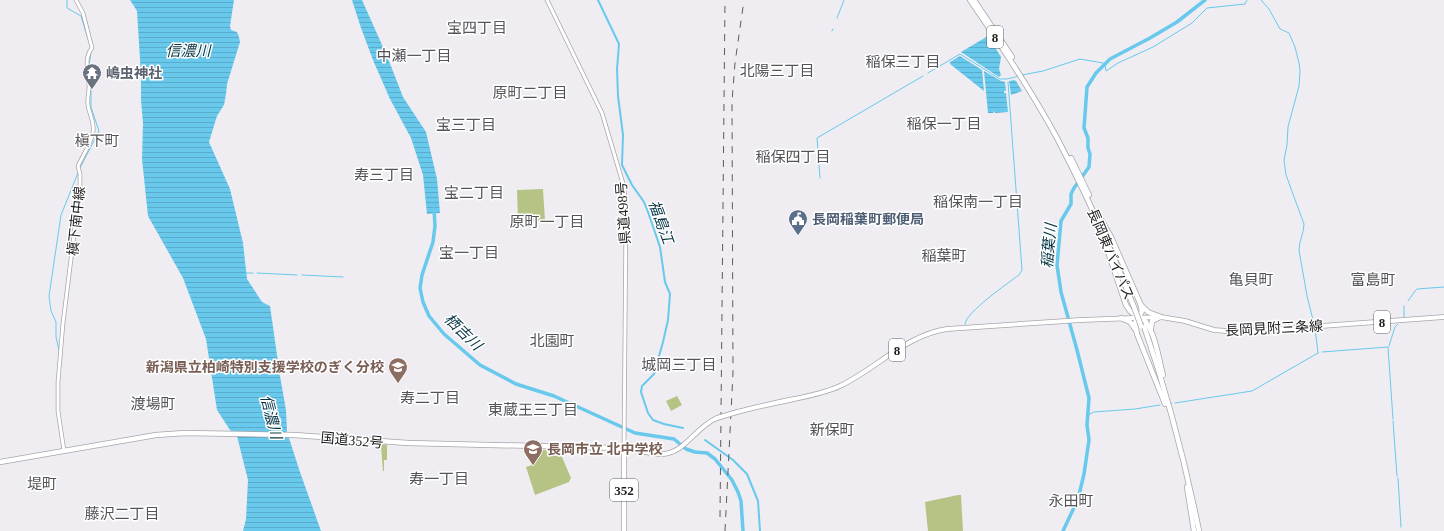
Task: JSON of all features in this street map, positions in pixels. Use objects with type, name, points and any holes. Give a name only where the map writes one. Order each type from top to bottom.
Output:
[{"type":"highway","name":"長岡東バイパス","points":[[970,0],[1022,76],[1048,122],[1088,199],[1137,305]]},
{"type":"highway","name":"長岡東バイパス","points":[[974,0],[1022,76],[1072,161],[1098,214],[1137,305],[1142,326],[1168,405],[1191,492],[1197,531]]},
{"type":"highway","points":[[1088,199],[1110,256],[1126,305],[1127,313],[1120,318]]},
{"type":"highway","points":[[1126,305],[1130,311],[1143,318],[1151,330],[1168,405]]},
{"type":"highway","points":[[1137,305],[1148,312],[1161,317]]},
{"type":"highway","points":[[1137,305],[1142,311],[1135,325],[1137,334]]},
{"type":"highway","points":[[1151,330],[1152,322],[1161,317]]},
{"type":"highway","points":[[1120,318],[1130,322],[1137,334],[1168,405]]},
{"type":"highway","name":"長岡東バイパス","points":[[1168,405],[1197,531]]},
{"type":"highway","name":"国道352号","points":[[0,462],[172,434],[294,435],[376,442],[624,448]]},
{"type":"highway","name":"352","points":[[624,448],[624,531]]},
{"type":"main road","name":"槇下南中線","points":[[64,451],[58,410],[58,382],[63,323],[69,286],[80,187],[80,174],[78,166],[92,139],[94,128],[87,103],[89,86],[86,68],[92,48],[83,13],[76,0]]},
{"type":"main road","name":"県道498号","points":[[547,0],[602,113],[624,187],[626,215],[624,448]]},
{"type":"main road","name":"長岡見附三条線","points":[[624,448],[658,454],[676,451],[703,426],[717,418],[833,389],[858,376],[900,349],[940,330],[1081,320],[1161,317],[1186,321],[1214,330],[1238,332],[1444,317]]},
{"type":"green space","points":[[543,189],[545,221],[518,222],[517,190]]},
{"type":"green space","points":[[677,396],[682,405],[671,411],[666,401]]},
{"type":"green space","points":[[383,444],[387,445],[387,460],[384,460],[384,471],[381,446]]},
{"type":"green space","points":[[531,450],[559,450],[571,478],[569,482],[535,495],[526,467],[535,464]]},
{"type":"green space","points":[[961,495],[963,531],[928,531],[925,502]]},
{"type":"water","name":"信濃川","points":[[130,0],[234,0],[230,26],[231,30],[237,32],[240,42],[227,84],[224,105],[217,116],[209,142],[230,189],[243,243],[247,279],[262,302],[270,306],[286,410],[287,432],[321,531],[243,531],[246,519],[248,480],[237,436],[230,430],[217,410],[206,339],[183,278],[148,216],[142,159],[143,123],[137,11]]},
{"type":"water","points":[[352,0],[362,0],[387,56],[403,97],[426,132],[437,179],[440,213],[427,214],[423,175],[411,138],[390,99],[373,60]]},
{"type":"water","points":[[988,36],[1001,57],[999,69],[1001,75],[999,77],[961,52]]},
{"type":"water","points":[[960,56],[982,70],[984,91],[950,64],[950,62]]},
{"type":"water","points":[[984,71],[1005,82],[1006,91],[1004,91],[1004,93],[1006,93],[1008,112],[995,113],[994,111],[993,113],[988,113]]},
{"type":"water","points":[[1014,80],[1022,91],[1011,95],[1009,81]]},
{"type":"waterway","points":[[67,0],[67,8],[81,16],[88,39]]},
{"type":"waterway","name":"福島江","points":[[598,0],[619,44],[617,69],[618,96],[623,135],[622,165],[632,185],[644,202],[648,212],[660,247],[665,282],[670,294],[668,320],[654,374],[642,386],[641,392],[648,413],[653,420],[683,428]]},
{"type":"waterway","points":[[837,18],[844,0]]},
{"type":"waterway","name":"稲葉川","points":[[1063,531],[1078,499],[1084,474],[1089,440],[1087,425],[1089,398],[1061,292],[1057,265],[1061,221],[1071,204],[1071,194],[1074,188],[1089,167],[1090,154],[1088,148],[1088,138],[1084,128],[1087,87],[1096,73],[1110,59],[1177,22],[1205,0]]},
{"type":"waterway","points":[[1022,75],[1043,71],[1080,59],[1103,63],[1105,64],[1106,71],[1118,63],[1153,47],[1192,23],[1207,8],[1245,4],[1247,0]]},
{"type":"waterway","points":[[1261,0],[1269,9],[1280,29],[1289,33],[1295,47],[1299,63],[1299,86],[1288,127],[1284,160],[1286,175],[1304,224],[1299,250],[1307,296],[1314,324]]},
{"type":"waterway","points":[[89,65],[91,52]]},
{"type":"waterway","points":[[928,73],[960,54],[1000,79],[1019,76]]},
{"type":"waterway","points":[[80,168],[99,131],[91,107],[89,74]]},
{"type":"waterway","points":[[820,178],[817,138],[923,76]]},
{"type":"waterway","points":[[965,324],[967,319],[979,306],[1019,275],[1022,270],[1008,82]]},
{"type":"waterway","points":[[59,350],[56,337],[56,322],[51,311],[49,296],[61,215],[78,173]]},
{"type":"waterway","name":"栖吉川","points":[[434,209],[435,226],[433,242],[422,275],[420,288],[423,302],[429,316],[444,334],[480,365],[516,384],[554,396],[635,433],[674,439],[686,449],[695,452],[707,453],[715,459],[732,480],[738,492],[741,501],[743,531]]},
{"type":"waterway","points":[[246,273],[253,273]]},
{"type":"waterway","points":[[257,273],[297,275]]},
{"type":"waterway","points":[[302,275],[343,277]]},
{"type":"waterway","points":[[1408,301],[1417,289],[1444,287]]},
{"type":"waterway","points":[[1404,306],[1404,317]]},
{"type":"waterway","points":[[1389,346],[1395,327],[1398,324]]},
{"type":"waterway","points":[[1315,328],[1318,353]]},
{"type":"waterway","points":[[1322,352],[1388,347],[1393,419]]},
{"type":"waterway","points":[[1175,403],[1252,391],[1318,353]]},
{"type":"waterway","points":[[1088,415],[1094,412],[1135,409],[1160,405]]},
{"type":"waterway","points":[[1393,421],[1397,476]]},
{"type":"waterway","name":"福島江","points":[[705,440],[733,460],[747,474],[758,501],[760,531]]},
{"type":"waterway","points":[[1398,478],[1401,527]]},
{"type":"railway","points":[[720,517],[725,0]]},
{"type":"railway","points":[[725,531],[733,373],[732,102],[735,63],[744,0]]},
{"type":"place","name":"嶋虫神社","points":[[92,90]]},
{"type":"place","name":"長岡稲葉町郵便局","points":[[798,236]]},
{"type":"place","name":"新潟県立柏崎特別支援学校のぎく分校","points":[[398,384]]},
{"type":"place","name":"長岡市立 北中学校","points":[[533,466]]},
{"type":"district","name":"宝四丁目","points":[[477,28]]},
{"type":"district","name":"中瀬一丁目","points":[[414,56]]},
{"type":"district","name":"稲保三丁目","points":[[903,62]]},
{"type":"district","name":"北陽三丁目","points":[[777,71]]},
{"type":"district","name":"原町二丁目","points":[[530,93]]},
{"type":"district","name":"稲保一丁目","points":[[944,124]]},
{"type":"district","name":"宝三丁目","points":[[466,125]]},
{"type":"district","name":"槇下町","points":[[97,141]]},
{"type":"district","name":"稲保四丁目","points":[[793,157]]},
{"type":"district","name":"寿三丁目","points":[[384,175]]},
{"type":"district","name":"宝二丁目","points":[[474,193]]},
{"type":"district","name":"稲保南一丁目","points":[[978,202]]},
{"type":"district","name":"原町一丁目","points":[[547,222]]},
{"type":"district","name":"宝一丁目","points":[[469,253]]},
{"type":"district","name":"稲葉町","points":[[944,256]]},
{"type":"district","name":"亀貝町","points":[[1251,280]]},
{"type":"district","name":"富島町","points":[[1373,280]]},
{"type":"district","name":"北園町","points":[[552,341]]},
{"type":"district","name":"城岡三丁目","points":[[679,365]]},
{"type":"district","name":"寿二丁目","points":[[430,398]]},
{"type":"district","name":"渡場町","points":[[153,404]]},
{"type":"district","name":"東蔵王三丁目","points":[[533,410]]},
{"type":"district","name":"新保町","points":[[832,430]]},
{"type":"district","name":"寿一丁目","points":[[439,479]]},
{"type":"district","name":"堤町","points":[[42,484]]},
{"type":"district","name":"永田町","points":[[1071,501]]},
{"type":"district","name":"藤沢二丁目","points":[[122,514]]}]
